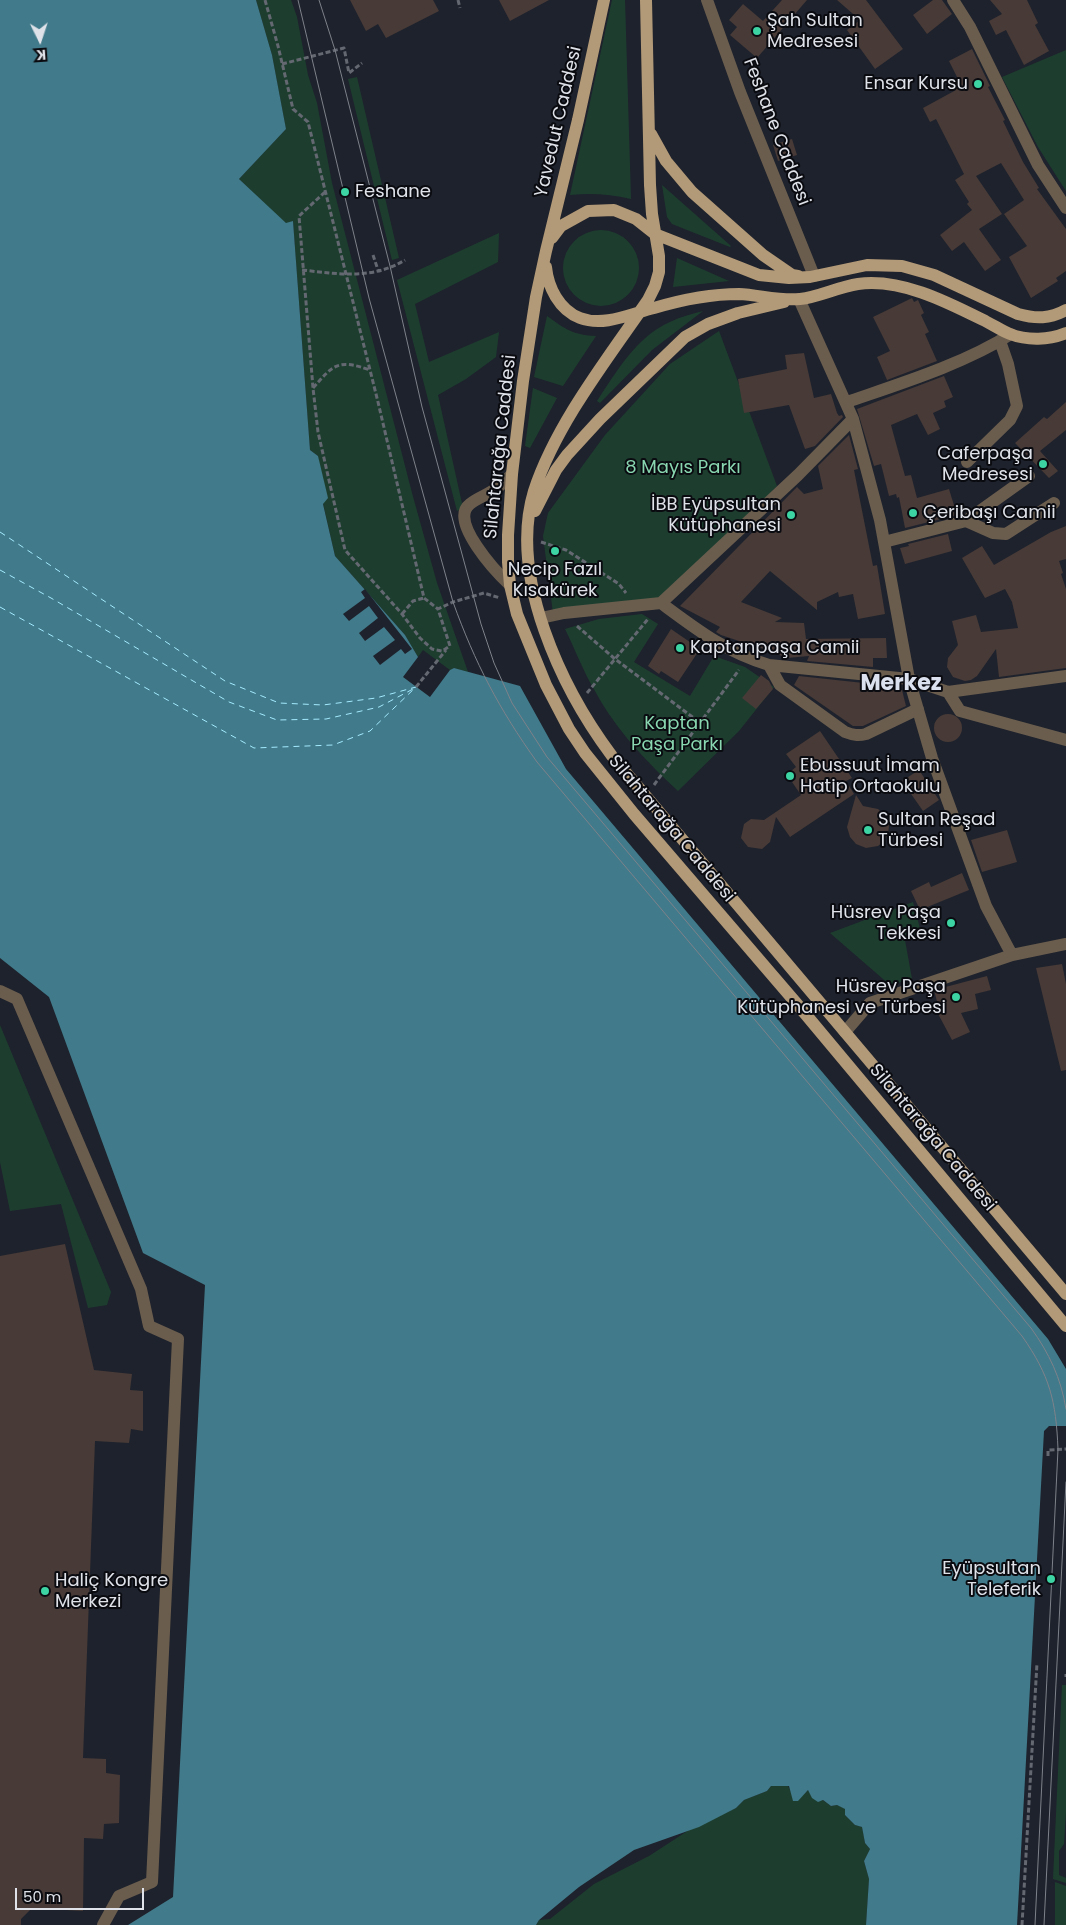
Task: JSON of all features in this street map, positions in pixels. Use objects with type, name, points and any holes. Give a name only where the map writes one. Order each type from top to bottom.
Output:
[{"type":"main road","name":"Yavedut Caddesi","points":[[546,251],[578,120],[604,0]]},
{"type":"main road","points":[[640,311],[655,286],[659,272],[659,256],[650,185],[646,0]]},
{"type":"main road","points":[[648,127],[666,161],[692,192],[763,254],[792,275],[812,277]]},
{"type":"main road","points":[[799,299],[739,294],[716,295],[690,299],[614,319],[597,321],[579,318],[556,298],[548,282],[546,251],[554,234],[561,226],[588,211],[614,210],[636,219],[655,234],[759,275],[789,278],[812,277],[867,265],[902,266],[934,275],[1027,317],[1048,317],[1066,310]]},
{"type":"main road","name":"Silahtarağa Caddesi","points":[[546,251],[536,297],[523,381],[512,474],[508,535],[510,585],[529,646],[546,685],[569,729],[585,753],[1066,1326]]},
{"type":"main road","points":[[529,521],[556,470],[600,419],[685,337],[708,324],[738,313],[858,284],[894,285],[958,308],[1005,338],[1044,338],[1066,333]]},
{"type":"main road","name":"Silahtarağa Caddesi","points":[[640,311],[590,383],[556,441],[544,465],[534,493],[528,538],[531,578],[541,618],[553,650],[598,738],[1066,1294]]},
{"type":"street","name":"Feshane Caddesi","points":[[707,0],[740,92],[812,277]]},
{"type":"street","points":[[953,0],[970,27],[1038,165],[1066,208]]},
{"type":"street","points":[[799,299],[854,419],[880,520],[909,678],[932,758],[986,906],[1012,955]]},
{"type":"street","points":[[847,402],[910,380],[990,348],[1005,338],[1008,364],[1017,406],[1010,420],[966,462]]},
{"type":"street","points":[[541,618],[564,613],[662,603],[798,475],[854,419]]},
{"type":"street","points":[[510,585],[493,569],[472,539],[464,514],[469,504],[496,489],[512,474]]},
{"type":"street","points":[[884,542],[966,521],[1029,476]]},
{"type":"street","points":[[966,521],[993,533],[1006,534],[1054,503]]},
{"type":"street","points":[[662,603],[712,641],[747,659],[769,665],[909,678],[948,692],[1066,676]]},
{"type":"street","points":[[769,665],[780,685],[845,732],[859,736],[866,734],[918,710]]},
{"type":"street","points":[[948,692],[960,711],[1066,740]]},
{"type":"street","points":[[845,1032],[870,1003],[1012,955],[1066,944]]},
{"type":"street","points":[[0,992],[17,1000],[141,1290],[149,1326],[178,1339],[152,1882],[119,1896],[103,1925]]},
{"type":"path","points":[[265,0],[293,109],[308,122],[370,370],[424,598],[438,609],[450,646]]},
{"type":"path","points":[[458,0],[460,8]]},
{"type":"path","points":[[282,64],[344,48],[349,72],[362,63]]},
{"type":"path","points":[[322,53],[323,60]]},
{"type":"path","points":[[325,192],[299,216],[302,270],[318,432],[345,550],[402,614],[420,638],[432,649],[442,651],[450,646]]},
{"type":"path","points":[[373,255],[378,270]]},
{"type":"path","points":[[302,270],[345,275],[378,270],[405,260]]},
{"type":"path","points":[[313,388],[330,368],[345,364],[370,370]]},
{"type":"path","points":[[528,538],[566,550],[619,584],[635,605]]},
{"type":"path","points":[[438,609],[453,602],[484,593],[515,603]]},
{"type":"path","points":[[402,614],[413,601],[424,598]]},
{"type":"path","points":[[579,704],[662,603]]},
{"type":"path","points":[[564,613],[615,659],[699,722]]},
{"type":"path","points":[[416,687],[450,646]]},
{"type":"path","points":[[646,796],[747,659]]},
{"type":"path","points":[[1048,1456],[1048,1450],[1066,1449]]},
{"type":"path","points":[[1022,1925],[1037,1662]]},
{"type":"green space","points":[[256,0],[291,0],[297,17],[308,75],[317,103],[332,183],[412,493],[437,583],[468,672],[454,668],[450,670],[423,650],[418,657],[405,635],[335,556],[323,503],[318,456],[310,450],[293,221],[286,224],[239,179],[286,129],[272,55]]},
{"type":"green space","points":[[612,0],[625,0],[631,199],[600,194],[570,195]]},
{"type":"green space","points":[[1066,50],[1066,191],[1038,147],[1002,77]]},
{"type":"green space","points":[[357,77],[399,258],[392,260],[348,79]]},
{"type":"green space","points":[[662,185],[731,246],[672,224],[667,217]]},
{"type":"green space","points":[[601,230],[616,233],[628,241],[636,253],[639,268],[636,283],[628,295],[616,303],[601,306],[586,303],[574,295],[566,283],[563,268],[566,253],[574,241],[586,233]]},
{"type":"green space","points":[[499,233],[498,262],[415,304],[429,362],[499,332],[496,357],[466,379],[438,395],[463,508],[457,511],[397,280]]},
{"type":"green space","points":[[677,258],[729,281],[673,287]]},
{"type":"green space","points":[[703,311],[652,350],[600,403],[597,401],[628,356],[647,336],[674,320]]},
{"type":"green space","points":[[547,316],[570,330],[596,336],[563,386],[534,377]]},
{"type":"green space","name":"8 Mayıs Parkı","points":[[719,331],[777,486],[662,607],[553,613],[543,536],[548,513],[605,435],[670,364]]},
{"type":"green space","points":[[533,388],[557,398],[530,448],[525,446]]},
{"type":"green space","name":"Kaptan Paşa Parkı","points":[[642,614],[658,624],[634,662],[690,696],[714,656],[745,667],[774,687],[739,731],[678,791],[643,756],[612,719],[583,668],[565,629],[599,619]]},
{"type":"green space","points":[[913,902],[922,936],[905,940],[912,979],[890,985],[830,933]]},
{"type":"green space","points":[[0,1025],[111,1292],[107,1305],[88,1308],[61,1204],[10,1211],[0,1162]]},
{"type":"green space","points":[[1062,1685],[1066,1685],[1066,1812],[1064,1844],[1059,1851],[1059,1875],[1066,1878],[1066,1883],[1053,1879]]},
{"type":"green space","points":[[771,1786],[788,1786],[792,1794],[801,1797],[808,1790],[831,1806],[837,1805],[846,1809],[845,1815],[855,1825],[862,1827],[865,1843],[870,1849],[864,1861],[869,1879],[866,1925],[536,1925],[539,1920],[550,1919],[594,1884],[649,1856],[689,1830],[736,1808],[744,1800],[767,1791]]},
{"type":"green space","points":[[1055,1882],[1066,1886],[1066,1925],[1055,1925]]},
{"type":"water","points":[[0,0],[256,0],[272,55],[286,129],[239,179],[286,223],[293,221],[310,450],[318,456],[328,498],[323,504],[335,556],[405,635],[418,657],[403,677],[430,697],[450,670],[454,668],[520,686],[566,769],[1048,1339],[1066,1369],[1066,1426],[1049,1426],[1044,1431],[1017,1925],[866,1925],[869,1879],[864,1861],[870,1849],[865,1843],[862,1827],[855,1825],[845,1815],[845,1809],[837,1805],[831,1806],[823,1800],[818,1802],[812,1798],[808,1790],[798,1801],[793,1801],[789,1786],[771,1786],[767,1791],[744,1800],[736,1808],[699,1827],[634,1850],[579,1887],[539,1920],[536,1925],[128,1925],[173,1897],[205,1285],[143,1253],[49,997],[0,958]]},
{"type":"pier","points":[[365,589],[412,649],[405,654],[401,649],[380,665],[373,656],[395,640],[384,627],[365,641],[359,633],[378,618],[369,606],[349,621],[343,614],[365,598],[361,592]]},
{"type":"building","points":[[350,0],[433,0],[439,11],[386,38],[378,24],[366,31]]},
{"type":"building","points":[[499,0],[549,0],[510,21]]},
{"type":"building","name":"Şah Sultan Medresesi","points":[[782,0],[807,0],[757,58],[730,35],[737,27],[729,20],[743,4],[763,21]]},
{"type":"building","points":[[837,0],[866,0],[903,49],[875,69],[847,30],[860,20]]},
{"type":"building","points":[[933,0],[942,0],[952,14],[927,34],[913,15]]},
{"type":"building","points":[[990,0],[1027,0],[1038,23],[1035,25],[1049,51],[1024,65],[1006,30],[996,35],[989,21],[1002,14]]},
{"type":"building","points":[[972,49],[990,86],[988,87],[1005,120],[1003,121],[1023,162],[1039,188],[1037,189],[1066,229],[1066,271],[1056,278],[1058,281],[1031,298],[1009,257],[1027,246],[1004,214],[1024,200],[1001,163],[976,176],[1002,214],[979,229],[1001,260],[985,271],[964,242],[952,251],[940,235],[972,210],[955,180],[964,174],[936,119],[930,122],[923,108],[956,90],[952,83],[958,79],[949,61]]},
{"type":"building","points":[[792,139],[797,155],[778,161],[773,145]]},
{"type":"building","points":[[912,298],[914,302],[918,300],[924,313],[921,315],[929,332],[925,334],[937,361],[887,380],[877,357],[890,351],[873,317]]},
{"type":"building","points":[[804,353],[814,398],[831,394],[837,413],[843,417],[815,446],[805,449],[789,405],[744,413],[738,379],[787,369],[785,355]]},
{"type":"building","points":[[944,376],[953,397],[944,401],[946,407],[933,413],[940,429],[928,435],[917,414],[891,425],[905,476],[911,475],[917,498],[949,489],[957,515],[905,528],[899,497],[897,498],[896,494],[889,496],[881,464],[874,466],[857,409]]},
{"type":"building","name":"Caferpaşa Medresesi","points":[[1066,402],[1066,430],[1040,451],[1058,471],[1049,478],[1015,443],[1044,417],[1047,419]]},
{"type":"building","points":[[849,435],[858,469],[854,470],[873,566],[877,565],[885,614],[858,619],[853,594],[839,597],[838,592],[817,602],[817,610],[770,571],[741,602],[782,618],[775,622],[804,623],[806,639],[886,638],[887,658],[873,658],[873,667],[807,661],[809,656],[787,658],[746,642],[721,635],[716,632],[720,627],[680,606],[797,487],[804,494],[823,489],[818,466]]},
{"type":"building","points":[[1066,526],[1066,559],[1059,561],[1066,589],[1066,668],[999,677],[996,649],[977,676],[971,680],[965,681],[953,677],[947,667],[948,658],[958,645],[952,621],[976,615],[981,632],[1018,628],[1012,602],[1005,589],[985,598],[962,558],[982,546],[994,565],[1051,532]]},
{"type":"building","points":[[948,534],[952,551],[905,564],[900,548],[909,546],[908,544]]},
{"type":"building","points":[[671,629],[700,649],[678,682],[661,671],[659,674],[648,666]]},
{"type":"building","points":[[761,675],[769,681],[773,689],[756,709],[742,698]]},
{"type":"building","points":[[799,676],[873,684],[873,689],[902,690],[906,706],[863,726],[853,726],[794,685]]},
{"type":"building","points":[[948,714],[958,718],[962,728],[958,738],[948,742],[938,738],[934,728],[938,718]]},
{"type":"building","points":[[820,731],[852,778],[846,781],[854,794],[790,837],[776,817],[770,842],[762,849],[748,847],[741,838],[744,824],[751,819],[764,820],[801,795],[792,782],[796,779],[791,771],[796,767],[786,754]]},
{"type":"building","points":[[919,770],[939,800],[923,811],[902,781]]},
{"type":"building","name":"Sultan Reşad Türbesi","points":[[856,795],[863,806],[878,809],[886,817],[889,826],[888,834],[878,846],[866,848],[856,844],[850,837],[847,827]]},
{"type":"building","points":[[1007,830],[1017,862],[982,872],[971,840]]},
{"type":"building","points":[[962,873],[969,890],[920,910],[911,891],[929,882],[931,887]]},
{"type":"building","points":[[1062,964],[1066,984],[1066,1070],[1061,1071],[1036,968]]},
{"type":"building","name":"Hüsrev Paşa Kütüphanesi ve Türbesi","points":[[987,976],[991,990],[975,994],[978,1009],[961,1013],[970,1032],[952,1040],[936,1010],[939,1009],[934,990]]},
{"type":"building","name":"Haliç Kongre Merkezi","points":[[65,1244],[94,1370],[132,1374],[130,1390],[143,1391],[143,1431],[131,1429],[129,1443],[95,1441],[83,1758],[106,1759],[106,1773],[120,1775],[119,1823],[104,1824],[103,1839],[84,1838],[83,1911],[32,1908],[21,1919],[21,1925],[0,1925],[0,1256]]},
{"type":"ferry route","points":[[0,532],[225,681],[279,703],[323,705],[376,698],[416,687]]},
{"type":"ferry route","points":[[0,570],[229,702],[277,720],[326,719],[379,707],[413,689]]},
{"type":"ferry route","points":[[0,607],[254,748],[333,745],[370,731],[416,687]]},
{"type":"tram line","points":[[298,0],[369,298],[453,602],[470,645],[489,685],[537,762],[1022,1336],[1032,1350],[1050,1390],[1058,1449],[1035,1925]]},
{"type":"tram line","points":[[319,0],[335,50],[390,266],[422,407],[481,624],[494,663],[512,703],[547,757],[1031,1328],[1053,1366],[1061,1387],[1066,1409]]},
{"type":"tram line","points":[[1044,1925],[1066,1482]]},
{"type":"place","name":"Şah Sultan Medresesi","points":[[757,31]]},
{"type":"place","name":"Ensar Kursu","points":[[978,84]]},
{"type":"place","name":"Feshane","points":[[345,192]]},
{"type":"place","name":"Caferpaşa Medresesi","points":[[1043,464]]},
{"type":"place","name":"Çeribaşı Camii","points":[[913,513]]},
{"type":"place","name":"İBB Eyüpsultan Kütüphanesi","points":[[791,515]]},
{"type":"place","name":"Necip Fazıl Kısakürek","points":[[555,551]]},
{"type":"place","name":"Kaptanpaşa Camii","points":[[680,648]]},
{"type":"place","name":"Ebussuut İmam Hatip Ortaokulu","points":[[790,776]]},
{"type":"place","name":"Sultan Reşad Türbesi","points":[[868,830]]},
{"type":"place","name":"Hüsrev Paşa Tekkesi","points":[[951,923]]},
{"type":"place","name":"Hüsrev Paşa Kütüphanesi ve Türbesi","points":[[956,997]]},
{"type":"place","name":"Eyüpsultan Teleferik","points":[[1051,1579]]},
{"type":"place","name":"Haliç Kongre Merkezi","points":[[45,1591]]},
{"type":"district","name":"Merkez","points":[[901,684]]}]
